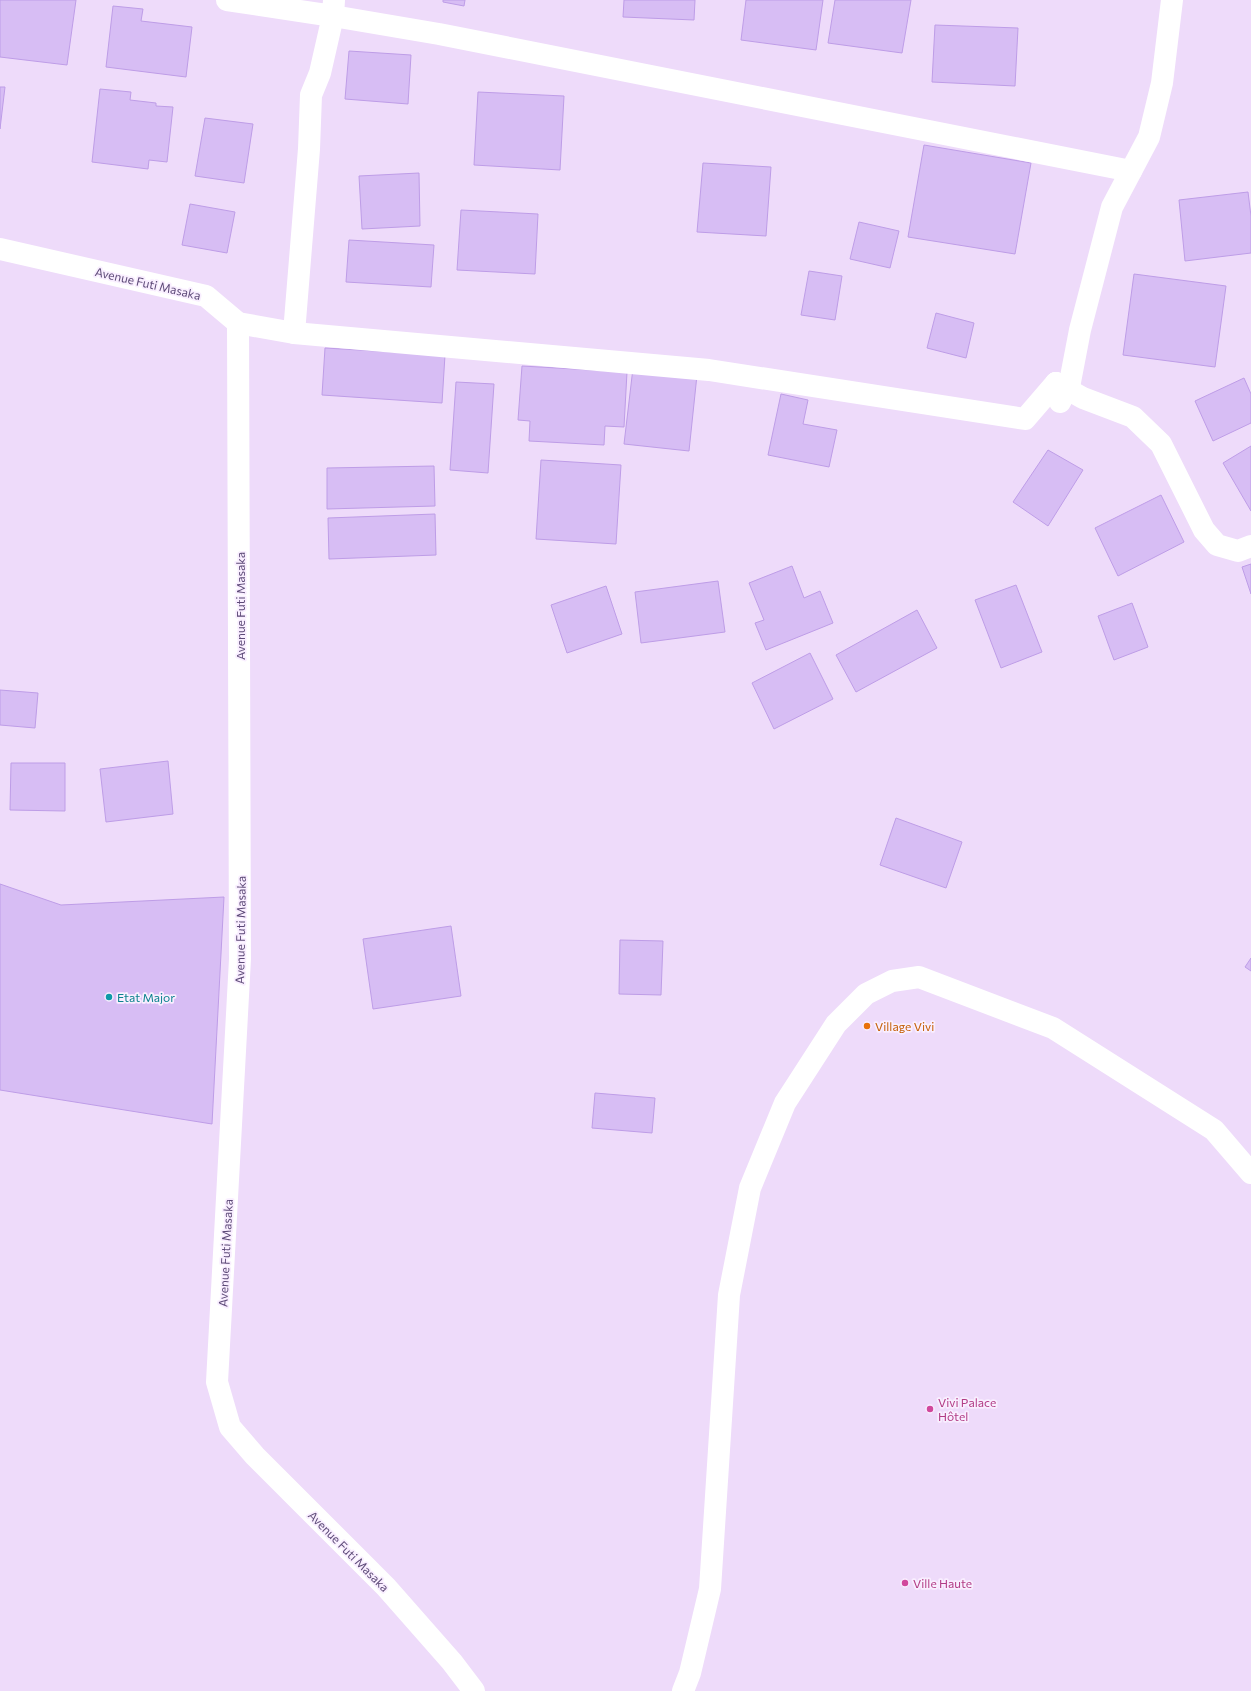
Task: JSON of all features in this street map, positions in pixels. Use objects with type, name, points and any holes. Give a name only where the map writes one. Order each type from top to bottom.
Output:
[{"type":"street","points":[[227,0],[333,8],[455,37],[1131,171]]},
{"type":"street","points":[[238,323],[294,333],[709,370],[1024,419],[1061,386],[1070,382],[1080,330],[1112,207],[1149,137],[1162,83],[1172,0]]},
{"type":"street","points":[[294,333],[309,149],[311,95],[320,73],[333,8]]},
{"type":"street","name":"Avenue Futi Masaka","points":[[0,250],[206,296],[238,323],[240,959],[217,1382],[230,1427],[255,1456],[386,1587],[452,1662],[474,1691]]},
{"type":"street","points":[[1061,386],[1083,398],[1133,417],[1161,444],[1204,530],[1217,545],[1238,551],[1251,546]]},
{"type":"street","points":[[683,1691],[690,1674],[710,1589],[729,1295],[750,1188],[785,1103],[836,1024],[866,994],[892,981],[919,977],[1053,1028],[1214,1130],[1251,1173]]},
{"type":"shaded area","points":[[0,0],[1251,0],[1251,1691],[0,1691]]},
{"type":"building","points":[[0,0],[76,0],[67,65],[0,57]]},
{"type":"building","points":[[443,0],[465,0],[464,6],[443,2]]},
{"type":"building","points":[[624,0],[695,0],[694,20],[623,17]]},
{"type":"building","points":[[746,0],[823,0],[816,50],[741,40]]},
{"type":"building","points":[[835,0],[911,0],[902,53],[828,43]]},
{"type":"building","points":[[113,6],[143,9],[141,21],[192,27],[186,77],[106,67]]},
{"type":"building","points":[[935,25],[1018,28],[1015,86],[932,82]]},
{"type":"building","points":[[349,51],[411,55],[408,104],[345,99]]},
{"type":"building","points":[[0,87],[5,87],[0,129]]},
{"type":"building","points":[[100,89],[131,92],[130,100],[156,103],[156,106],[173,107],[167,162],[149,160],[148,169],[92,162]]},
{"type":"building","points":[[478,92],[564,96],[560,170],[474,165]]},
{"type":"building","points":[[205,118],[253,124],[244,183],[195,176]]},
{"type":"building","points":[[924,145],[1031,163],[1015,254],[908,237]]},
{"type":"building","points":[[703,163],[771,167],[766,236],[697,232]]},
{"type":"building","points":[[419,173],[420,226],[362,229],[359,176]]},
{"type":"building","points":[[1248,192],[1251,216],[1251,253],[1185,261],[1179,200]]},
{"type":"building","points":[[190,204],[235,212],[227,253],[182,245]]},
{"type":"building","points":[[461,210],[538,214],[535,274],[457,270]]},
{"type":"building","points":[[859,222],[899,231],[890,268],[850,259]]},
{"type":"building","points":[[349,240],[434,245],[431,287],[346,282]]},
{"type":"building","points":[[809,271],[842,276],[835,320],[801,315]]},
{"type":"building","points":[[1134,274],[1226,286],[1215,367],[1123,355]]},
{"type":"building","points":[[936,313],[974,323],[966,358],[927,348]]},
{"type":"building","points":[[325,348],[445,355],[442,403],[322,395]]},
{"type":"building","points":[[522,366],[627,372],[624,427],[605,426],[604,445],[529,441],[530,421],[518,420]]},
{"type":"building","points":[[633,368],[697,375],[689,451],[624,444]]},
{"type":"building","points":[[1244,378],[1251,394],[1251,423],[1213,441],[1195,401]]},
{"type":"building","points":[[456,382],[494,384],[488,473],[450,470]]},
{"type":"building","points":[[781,394],[808,400],[803,424],[837,430],[829,467],[768,455]]},
{"type":"building","points":[[1251,446],[1251,511],[1223,463]]},
{"type":"building","points":[[1048,450],[1083,470],[1048,526],[1013,502]]},
{"type":"building","points":[[541,460],[621,465],[616,544],[536,539]]},
{"type":"building","points":[[434,466],[435,506],[327,509],[327,468]]},
{"type":"building","points":[[1161,495],[1184,542],[1118,576],[1095,528]]},
{"type":"building","points":[[435,514],[436,555],[329,559],[328,518]]},
{"type":"building","points":[[1251,564],[1251,594],[1242,567]]},
{"type":"building","points":[[792,566],[804,598],[820,591],[833,623],[766,650],[755,623],[764,620],[749,583]]},
{"type":"building","points":[[718,581],[725,632],[641,643],[635,592]]},
{"type":"building","points":[[1016,585],[1042,652],[1001,668],[975,600]]},
{"type":"building","points":[[606,586],[622,634],[567,653],[551,605]]},
{"type":"building","points":[[1132,603],[1148,647],[1114,660],[1098,616]]},
{"type":"building","points":[[917,610],[937,648],[856,692],[836,655]]},
{"type":"building","points":[[810,653],[833,699],[774,729],[752,683]]},
{"type":"building","points":[[0,690],[38,693],[35,728],[0,725]]},
{"type":"building","points":[[168,761],[173,814],[106,822],[100,769]]},
{"type":"building","points":[[11,763],[65,763],[65,811],[10,810]]},
{"type":"building","points":[[896,818],[962,842],[946,888],[880,865]]},
{"type":"building","name":"Etat Major","points":[[0,884],[61,905],[224,897],[212,1124],[0,1090]]},
{"type":"building","points":[[451,926],[461,996],[373,1009],[363,939]]},
{"type":"building","points":[[620,940],[663,941],[661,995],[619,994]]},
{"type":"building","points":[[1251,958],[1251,971],[1245,967]]},
{"type":"building","points":[[595,1093],[655,1098],[652,1133],[592,1128]]},
{"type":"place","name":"Etat Major","points":[[109,997]]},
{"type":"place","name":"Village Vivi","points":[[867,1026]]},
{"type":"place","name":"Vivi Palace Hôtel","points":[[930,1409]]},
{"type":"place","name":"Ville Haute","points":[[905,1583]]}]
